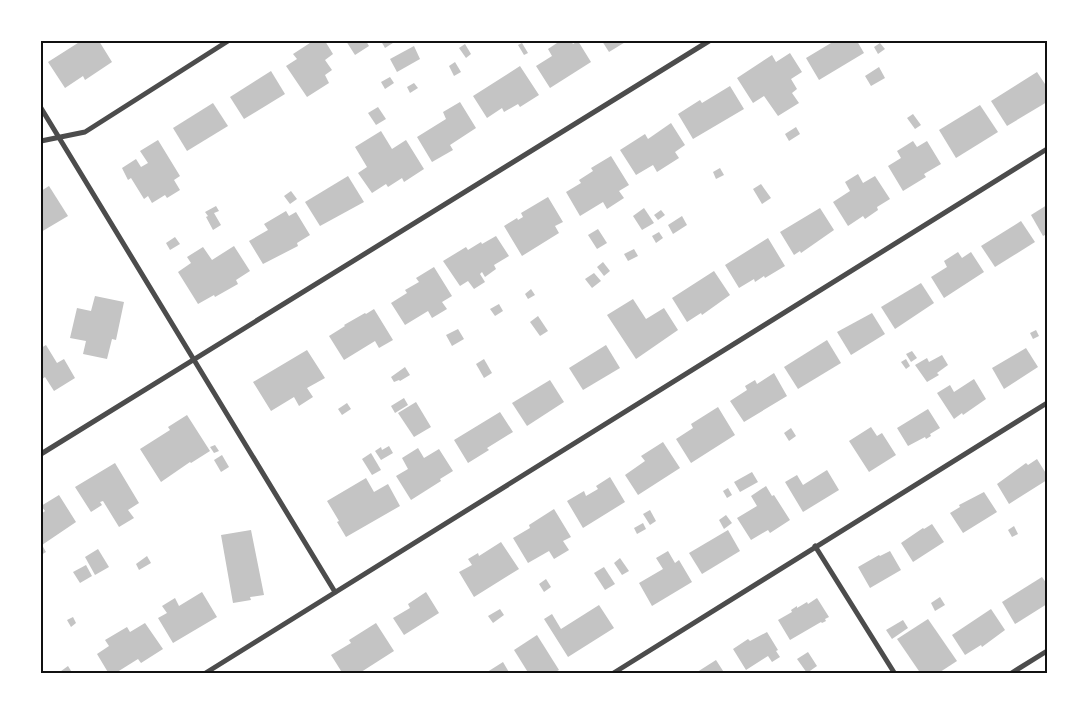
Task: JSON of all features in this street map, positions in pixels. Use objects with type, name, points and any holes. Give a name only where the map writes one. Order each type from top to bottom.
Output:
[{"type":"street","points":[[41,141],[85,132],[228,41]]},
{"type":"street","points":[[41,454],[709,41]]},
{"type":"street","points":[[41,108],[335,592]]},
{"type":"street","points":[[204,674],[1047,149]]},
{"type":"street","points":[[612,674],[1047,403]]},
{"type":"street","points":[[816,546],[895,674]]},
{"type":"street","points":[[1010,674],[1047,650]]},
{"type":"building","points":[[81,41],[99,41],[112,62],[85,80],[83,76],[65,88],[48,62]]},
{"type":"building","points":[[313,41],[325,41],[333,54],[325,60],[332,70],[325,75],[329,83],[307,97],[286,66],[297,59],[293,54]]},
{"type":"building","points":[[346,41],[366,41],[369,46],[355,55]]},
{"type":"building","points":[[381,41],[396,41],[385,48]]},
{"type":"building","points":[[560,41],[571,41],[573,44],[578,41],[591,62],[550,88],[536,66],[552,56],[548,49]]},
{"type":"building","points":[[602,41],[627,41],[609,52]]},
{"type":"building","points":[[830,41],[857,41],[864,53],[819,80],[806,58],[831,43]]},
{"type":"building","points":[[522,43],[528,53],[524,55],[518,45]]},
{"type":"building","points":[[880,43],[885,49],[878,54],[874,47]]},
{"type":"building","points":[[465,44],[471,54],[466,58],[459,48]]},
{"type":"building","points":[[414,46],[420,59],[397,72],[390,59]]},
{"type":"building","points":[[790,53],[802,72],[791,79],[797,89],[792,93],[799,103],[778,116],[764,96],[753,103],[737,78],[772,55],[776,62]]},
{"type":"building","points":[[455,62],[461,72],[454,76],[449,66]]},
{"type":"building","points":[[520,66],[539,95],[520,107],[518,104],[504,112],[502,108],[487,118],[473,96]]},
{"type":"building","points":[[879,67],[885,78],[871,86],[865,76]]},
{"type":"building","points":[[271,71],[285,94],[244,119],[230,97]]},
{"type":"building","points":[[1037,72],[1047,87],[1047,102],[1007,126],[991,101]]},
{"type":"building","points":[[390,77],[394,83],[385,89],[381,82]]},
{"type":"building","points":[[414,83],[418,88],[410,93],[407,87]]},
{"type":"building","points":[[730,86],[744,109],[693,139],[678,114],[700,100],[702,103]]},
{"type":"building","points":[[460,102],[476,128],[450,145],[453,150],[432,162],[417,137],[446,119],[443,112]]},
{"type":"building","points":[[213,103],[228,126],[187,151],[173,128]]},
{"type":"building","points":[[980,105],[998,132],[956,158],[939,130]]},
{"type":"building","points":[[378,107],[386,119],[376,125],[368,113]]},
{"type":"building","points":[[913,114],[921,125],[915,129],[907,118]]},
{"type":"building","points":[[671,123],[685,145],[675,152],[679,158],[657,172],[653,165],[636,175],[620,150],[645,134],[648,139]]},
{"type":"building","points":[[796,127],[800,134],[789,141],[785,134]]},
{"type":"building","points":[[381,131],[392,149],[406,140],[424,169],[404,182],[402,178],[388,187],[386,184],[372,193],[358,173],[367,167],[355,147]]},
{"type":"building","points":[[158,140],[180,176],[174,180],[180,190],[167,198],[165,195],[152,203],[148,196],[144,199],[131,178],[128,180],[122,168],[136,159],[141,167],[148,163],[140,151]]},
{"type":"building","points":[[913,141],[917,147],[927,141],[941,164],[924,174],[926,177],[903,191],[888,166],[901,158],[897,151]]},
{"type":"building","points":[[611,156],[629,185],[619,191],[624,198],[607,209],[603,202],[580,216],[566,192],[581,183],[579,180],[593,171],[591,168]]},
{"type":"building","points":[[720,168],[724,175],[716,179],[713,172]]},
{"type":"building","points":[[858,174],[863,183],[875,176],[890,199],[877,207],[878,210],[865,219],[863,216],[848,226],[833,202],[850,191],[845,182]]},
{"type":"building","points":[[348,176],[364,202],[320,226],[305,202]]},
{"type":"building","points":[[761,184],[771,198],[762,204],[753,189]]},
{"type":"building","points":[[49,186],[68,216],[41,232],[41,191]]},
{"type":"building","points":[[291,191],[297,199],[290,204],[284,196]]},
{"type":"building","points":[[548,197],[563,222],[555,226],[559,233],[522,256],[504,226],[517,218],[518,220],[523,217],[521,213]]},
{"type":"building","points":[[1047,205],[1047,234],[1043,236],[1031,215]]},
{"type":"building","points":[[216,206],[219,211],[214,213],[221,225],[213,230],[205,212]]},
{"type":"building","points":[[644,208],[654,223],[642,230],[633,216]]},
{"type":"building","points":[[820,208],[834,230],[801,253],[800,251],[794,255],[780,232]]},
{"type":"building","points":[[661,210],[665,215],[658,220],[654,215]]},
{"type":"building","points":[[286,211],[289,216],[296,212],[310,235],[297,243],[298,246],[263,264],[249,241],[268,230],[264,224]]},
{"type":"building","points":[[682,216],[687,225],[673,234],[668,225]]},
{"type":"building","points":[[1021,221],[1035,242],[995,267],[981,246]]},
{"type":"building","points":[[598,229],[607,243],[597,249],[588,235]]},
{"type":"building","points":[[659,232],[663,238],[656,243],[652,236]]},
{"type":"building","points":[[496,236],[509,256],[494,265],[496,269],[485,277],[482,272],[480,274],[485,282],[474,289],[468,281],[460,286],[443,261],[466,247],[468,250]]},
{"type":"building","points":[[175,237],[180,244],[170,250],[166,243]]},
{"type":"building","points":[[768,238],[785,266],[765,278],[764,276],[755,282],[754,279],[739,288],[725,265]]},
{"type":"building","points":[[234,246],[250,271],[236,280],[238,284],[198,304],[178,272],[191,263],[187,257],[203,247],[212,260]]},
{"type":"building","points":[[634,249],[638,256],[628,261],[624,254]]},
{"type":"building","points":[[958,252],[962,258],[971,252],[984,272],[944,298],[931,277],[947,267],[944,261]]},
{"type":"building","points":[[603,262],[610,271],[604,276],[597,267]]},
{"type":"building","points":[[434,267],[452,296],[442,302],[447,309],[432,318],[428,311],[405,325],[391,303],[407,293],[405,290],[419,282],[416,278]]},
{"type":"building","points":[[714,271],[730,295],[702,315],[701,313],[687,322],[672,298]]},
{"type":"building","points":[[594,273],[601,281],[592,288],[585,279]]},
{"type":"building","points":[[921,283],[934,303],[895,329],[881,307]]},
{"type":"building","points":[[531,289],[535,295],[528,299],[525,294]]},
{"type":"building","points":[[95,296],[124,302],[116,340],[112,339],[107,359],[83,354],[86,341],[70,338],[77,308],[91,311]]},
{"type":"building","points":[[633,299],[646,319],[664,308],[678,330],[636,359],[607,315]]},
{"type":"building","points":[[499,304],[503,311],[495,316],[490,309]]},
{"type":"building","points":[[374,309],[393,340],[379,348],[375,341],[344,360],[329,336],[344,325]]},
{"type":"building","points":[[872,313],[885,334],[851,355],[837,332]]},
{"type":"building","points":[[538,316],[548,331],[540,336],[530,322]]},
{"type":"building","points":[[458,329],[464,339],[452,346],[446,335]]},
{"type":"building","points":[[1036,330],[1039,336],[1033,339],[1030,333]]},
{"type":"building","points":[[827,340],[841,363],[798,389],[784,367]]},
{"type":"building","points":[[46,345],[57,363],[64,359],[75,378],[54,391],[45,377],[41,380],[41,348]]},
{"type":"building","points":[[606,345],[620,368],[583,390],[569,368]]},
{"type":"building","points":[[1026,348],[1038,367],[1004,389],[992,368]]},
{"type":"building","points":[[307,350],[325,378],[307,388],[313,397],[299,406],[294,397],[271,411],[253,382]]},
{"type":"building","points":[[912,351],[917,358],[911,362],[906,354]]},
{"type":"building","points":[[942,355],[948,365],[937,373],[939,375],[927,382],[915,365],[927,358],[929,362]]},
{"type":"building","points":[[484,359],[492,373],[484,378],[476,364]]},
{"type":"building","points":[[906,359],[910,366],[906,369],[901,362]]},
{"type":"building","points":[[405,367],[410,375],[394,382],[391,377]]},
{"type":"building","points":[[774,373],[787,396],[744,422],[730,401],[747,390],[745,386],[755,380],[757,384]]},
{"type":"building","points":[[974,379],[986,399],[954,419],[937,393],[950,385],[954,392]]},
{"type":"building","points":[[550,380],[564,402],[527,426],[512,403]]},
{"type":"building","points":[[404,398],[408,405],[395,413],[391,406]]},
{"type":"building","points":[[416,402],[431,427],[414,437],[398,413]]},
{"type":"building","points":[[347,403],[351,409],[342,415],[338,409]]},
{"type":"building","points":[[718,407],[735,435],[691,463],[676,439],[693,428],[691,424]]},
{"type":"building","points":[[928,409],[940,428],[926,439],[925,437],[908,446],[897,428]]},
{"type":"building","points":[[500,412],[513,432],[487,448],[489,450],[468,463],[454,440]]},
{"type":"building","points":[[187,415],[210,451],[161,482],[140,449],[170,430],[168,427]]},
{"type":"building","points":[[871,427],[877,436],[882,433],[896,455],[869,472],[849,441]]},
{"type":"building","points":[[791,428],[796,436],[789,441],[784,433]]},
{"type":"building","points":[[663,442],[680,468],[638,495],[625,475],[645,461],[641,456]]},
{"type":"building","points":[[215,445],[219,451],[214,453],[210,447]]},
{"type":"building","points":[[389,446],[393,453],[381,460],[375,451],[381,447],[382,450]]},
{"type":"building","points":[[418,448],[424,458],[439,449],[453,471],[411,500],[396,476],[408,469],[402,458]]},
{"type":"building","points":[[371,453],[381,470],[372,475],[362,459]]},
{"type":"building","points":[[222,455],[229,467],[221,472],[214,460]]},
{"type":"building","points":[[1037,459],[1047,475],[1047,480],[1009,504],[997,484],[1026,463],[1028,465]]},
{"type":"building","points":[[115,463],[139,503],[128,510],[134,518],[119,527],[103,501],[100,502],[102,505],[91,512],[75,487]]},
{"type":"building","points":[[827,470],[839,490],[803,512],[785,482],[797,475],[803,485]]},
{"type":"building","points":[[752,472],[758,482],[740,492],[734,482]]},
{"type":"building","points":[[610,477],[625,502],[583,528],[567,501],[584,491],[586,496],[598,489],[596,486]]},
{"type":"building","points":[[366,478],[374,492],[388,484],[400,506],[346,537],[327,501]]},
{"type":"building","points":[[766,486],[790,520],[770,533],[768,530],[751,540],[737,518],[757,506],[751,496]]},
{"type":"building","points":[[728,488],[732,495],[727,498],[723,491]]},
{"type":"building","points":[[984,492],[997,512],[963,533],[950,513],[960,507],[959,505]]},
{"type":"building","points":[[59,495],[76,522],[42,545],[46,552],[41,555],[41,514],[45,511],[41,506]]},
{"type":"building","points":[[554,509],[571,537],[563,541],[569,550],[554,559],[549,551],[528,563],[513,538],[530,528],[529,525]]},
{"type":"building","points":[[650,510],[656,521],[650,525],[643,514]]},
{"type":"building","points":[[726,515],[732,523],[724,529],[719,520]]},
{"type":"building","points":[[643,523],[646,529],[637,534],[634,528]]},
{"type":"building","points":[[932,524],[944,542],[913,562],[901,543]]},
{"type":"building","points":[[1014,526],[1018,534],[1012,537],[1008,530]]},
{"type":"building","points":[[251,530],[264,595],[250,597],[251,600],[233,603],[221,535]]},
{"type":"building","points":[[728,530],[740,551],[702,574],[689,553]]},
{"type":"building","points":[[501,542],[519,569],[474,597],[459,572],[472,565],[468,559],[478,553],[479,556]]},
{"type":"building","points":[[98,549],[109,567],[95,575],[85,557]]},
{"type":"building","points":[[668,551],[675,563],[679,560],[692,582],[652,606],[639,583],[663,569],[656,558]]},
{"type":"building","points":[[890,551],[901,570],[870,588],[858,567]]},
{"type":"building","points":[[147,556],[151,563],[139,570],[136,564]]},
{"type":"building","points":[[620,558],[629,571],[622,575],[614,563]]},
{"type":"building","points":[[86,565],[92,576],[80,583],[73,572]]},
{"type":"building","points":[[604,567],[615,584],[605,590],[594,573]]},
{"type":"building","points":[[1042,577],[1047,584],[1047,604],[1015,624],[1002,602]]},
{"type":"building","points":[[546,579],[551,587],[544,592],[539,584]]},
{"type":"building","points":[[202,592],[217,617],[173,643],[158,618],[167,613],[162,606],[175,598],[179,606]]},
{"type":"building","points":[[426,592],[439,613],[404,635],[393,618],[410,608],[408,604]]},
{"type":"building","points":[[940,597],[945,605],[935,611],[931,603]]},
{"type":"building","points":[[817,598],[829,617],[825,619],[826,621],[790,640],[778,620],[792,612],[791,610],[797,606],[797,608],[807,602],[808,604]]},
{"type":"building","points":[[599,605],[614,628],[568,657],[544,619],[552,614],[561,629]]},
{"type":"building","points":[[500,609],[504,615],[493,623],[488,616]]},
{"type":"building","points":[[991,609],[1005,630],[982,647],[981,645],[965,655],[952,635]]},
{"type":"building","points":[[73,617],[76,623],[71,627],[67,620]]},
{"type":"building","points":[[928,619],[957,661],[937,674],[921,674],[897,639]]},
{"type":"building","points":[[903,620],[908,628],[892,639],[886,630]]},
{"type":"building","points":[[145,623],[163,649],[141,663],[138,659],[114,674],[109,674],[97,654],[109,646],[105,640],[127,627],[130,632]]},
{"type":"building","points":[[376,623],[394,651],[358,674],[343,674],[331,655],[351,643],[349,640]]},
{"type":"building","points":[[767,632],[780,657],[772,662],[768,656],[746,670],[733,649],[748,639],[750,641]]},
{"type":"building","points":[[537,635],[559,670],[552,674],[529,674],[514,650]]},
{"type":"building","points":[[808,652],[817,666],[807,673],[797,659]]},
{"type":"building","points":[[716,660],[725,674],[694,674]]},
{"type":"building","points":[[503,662],[510,674],[484,674]]},
{"type":"building","points":[[68,666],[73,674],[57,674]]}]
